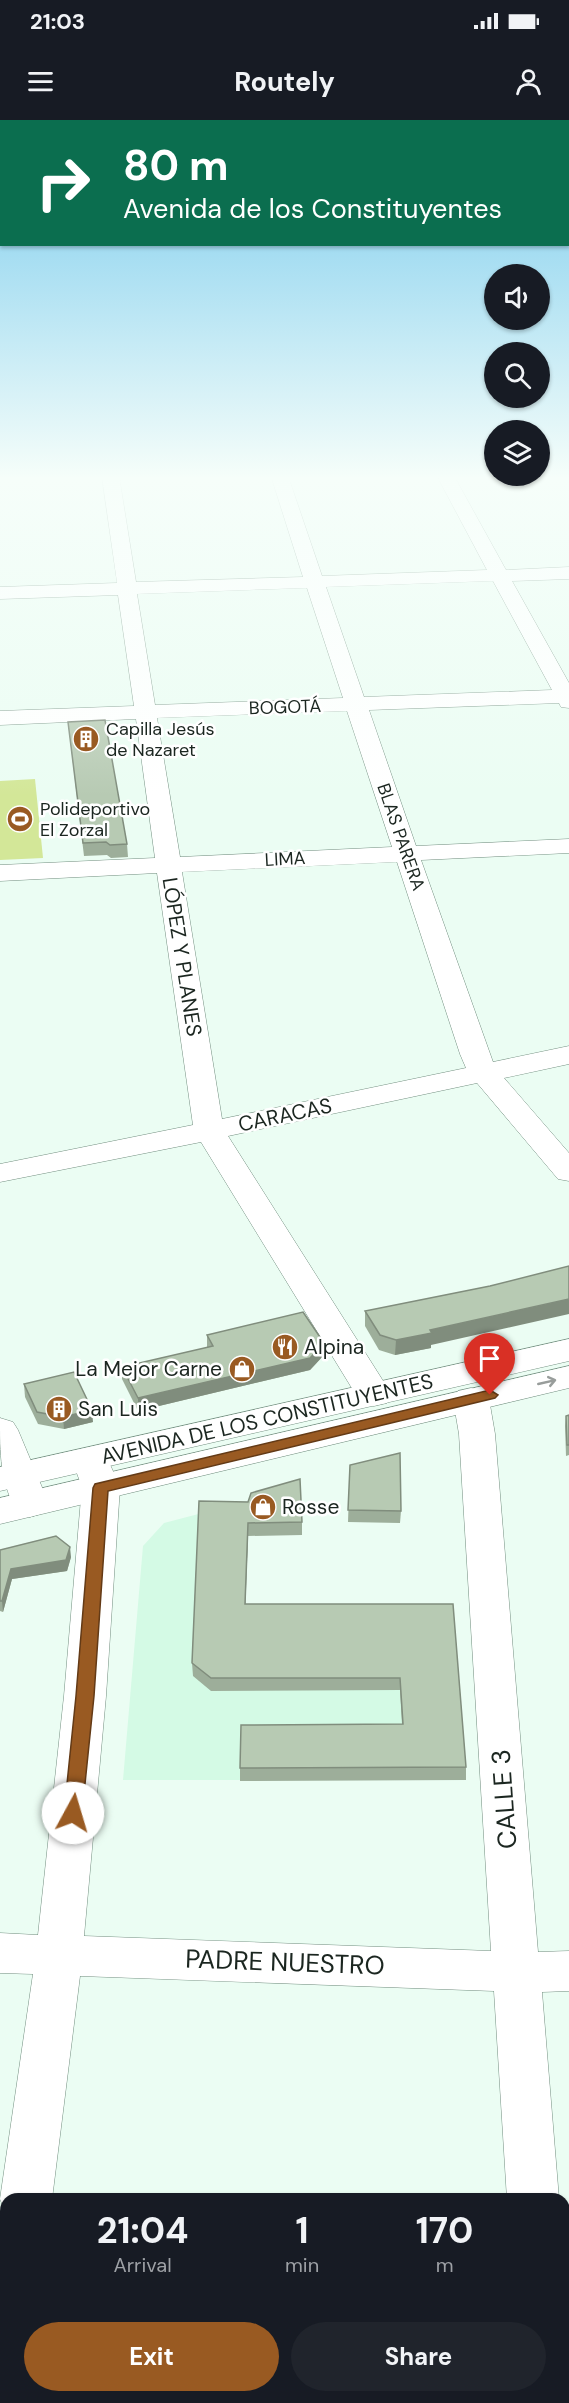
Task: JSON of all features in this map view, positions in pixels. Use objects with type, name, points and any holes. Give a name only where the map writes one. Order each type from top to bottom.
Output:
[{"type":"street","name":"LÓPEZ Y PLANES","points":[[125,583],[167,865],[210,1131],[374,1395]]},
{"type":"street","points":[[0,593],[298,583]]},
{"type":"street","name":"BLAS PARERA","points":[[315,583],[474,1054],[483,1072],[569,1172]]},
{"type":"street","points":[[504,583],[568,698]]},
{"type":"street","name":"BOGOTÁ","points":[[0,718],[568,698]]},
{"type":"street","name":"LIMA","points":[[0,873],[569,846]]},
{"type":"street","name":"CARACAS","points":[[0,1173],[569,1055]]},
{"type":"street","name":"AVENIDA DE LOS CONSTITUYENTES","points":[[96,1474],[374,1395],[569,1350]]},
{"type":"street","name":"AVENIDA DE LOS CONSTITUYENTES","points":[[12,1492],[569,1377]]},
{"type":"street","name":"CALLE 3","points":[[471,1399],[477,1434],[533,2193]]},
{"type":"street","points":[[0,1430],[12,1492]]},
{"type":"street","points":[[27,2193],[59,1954],[85,1696],[96,1474]]},
{"type":"street","name":"PADRE NUESTRO","points":[[0,1953],[517,1972],[569,1971]]},
{"type":"shaded area","points":[[248,1501],[245,1616],[453,1617],[466,1780],[123,1780],[143,1546],[164,1523]]},
{"type":"green space","name":"Polideportivo El Zorzal","points":[[35,779],[43,858],[0,860],[0,781]]},
{"type":"building","points":[[105,720],[127,844],[83,843],[68,722]]},
{"type":"building","points":[[569,1266],[569,1299],[430,1330],[432,1333],[396,1340],[380,1335],[365,1311],[490,1286]]},
{"type":"building","points":[[303,1312],[324,1343],[310,1358],[138,1398],[122,1367],[213,1346],[207,1335]]},
{"type":"building","name":"San Luis","points":[[74,1372],[92,1410],[63,1417],[37,1412],[24,1384]]},
{"type":"building","points":[[569,1415],[569,1445],[567,1445],[566,1416]]},
{"type":"building","points":[[400,1453],[401,1511],[348,1510],[350,1465]]},
{"type":"building","points":[[300,1479],[302,1522],[248,1523],[245,1604],[453,1604],[466,1767],[240,1768],[241,1725],[403,1724],[400,1678],[211,1678],[192,1663],[199,1501],[248,1502],[251,1493]]},
{"type":"building","points":[[56,1536],[70,1547],[66,1560],[11,1569],[2,1601],[0,1601],[0,1550]]},
{"type":"place","name":"Capilla Jesús de Nazaret","points":[[86,739]]},
{"type":"place","name":"Polideportivo El Zorzal","points":[[20,819]]},
{"type":"place","name":"Alpina","points":[[285,1347]]},
{"type":"place","name":"La Mejor Carne","points":[[242,1369]]},
{"type":"place","name":"San Luis","points":[[59,1409]]},
{"type":"place","name":"Rosse","points":[[263,1507]]},
{"type":"route","points":[[73,1813],[85,1696],[101,1488],[490,1395]]}]
